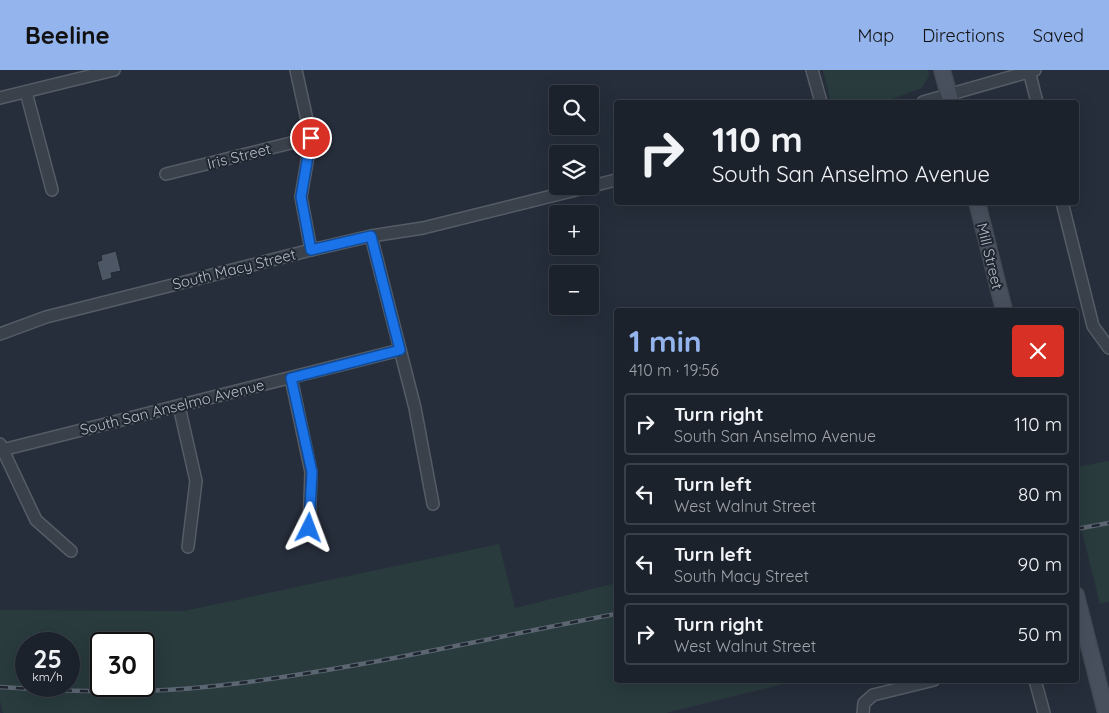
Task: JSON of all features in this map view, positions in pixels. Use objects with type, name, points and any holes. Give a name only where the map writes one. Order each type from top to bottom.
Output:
[{"type":"main road","points":[[942,70],[950,99]]},
{"type":"main road","name":"Mill Street","points":[[977,205],[1003,308]]},
{"type":"main road","points":[[1079,607],[1106,713]]},
{"type":"street","points":[[0,98],[114,70]]},
{"type":"street","points":[[296,70],[311,138],[301,197],[311,250]]},
{"type":"street","points":[[812,70],[820,100]]},
{"type":"street","points":[[950,99],[1032,71],[1037,100]]},
{"type":"street","points":[[26,92],[52,190]]},
{"type":"street","name":"Iris Street","points":[[166,174],[311,138]]},
{"type":"street","name":"South Macy Street","points":[[0,334],[53,315],[311,250],[371,236],[423,228],[614,180]]},
{"type":"street","points":[[1063,205],[1093,326],[1109,348]]},
{"type":"street","points":[[371,236],[415,408],[433,504]]},
{"type":"street","name":"South San Anselmo Avenue","points":[[1,446],[179,406],[400,350]]},
{"type":"street","points":[[291,378],[312,472],[309,528]]},
{"type":"street","points":[[179,406],[196,481],[188,546]]},
{"type":"street","points":[[1,446],[36,520],[71,550]]},
{"type":"street","points":[[863,708],[873,695],[922,683]]},
{"type":"street","points":[[1036,683],[1044,713]]},
{"type":"shaded area","points":[[823,70],[928,70],[929,76],[922,88],[889,100],[830,100]]},
{"type":"shaded area","points":[[1109,461],[1109,602],[1100,604],[1079,520],[1079,466]]},
{"type":"shaded area","points":[[499,544],[515,608],[614,583],[614,683],[788,683],[666,713],[3,713],[0,700],[0,610],[184,611]]},
{"type":"building","points":[[116,251],[121,271],[111,273],[112,278],[102,281],[97,262],[102,260],[101,255]]},
{"type":"railway","points":[[1079,528],[1109,523]]},
{"type":"railway","points":[[0,687],[54,690],[161,690],[188,689],[266,680],[416,654],[614,614]]},
{"type":"route","points":[[309,528],[312,472],[291,378],[400,350],[371,236],[311,250],[307,237],[301,197],[311,138]]}]
